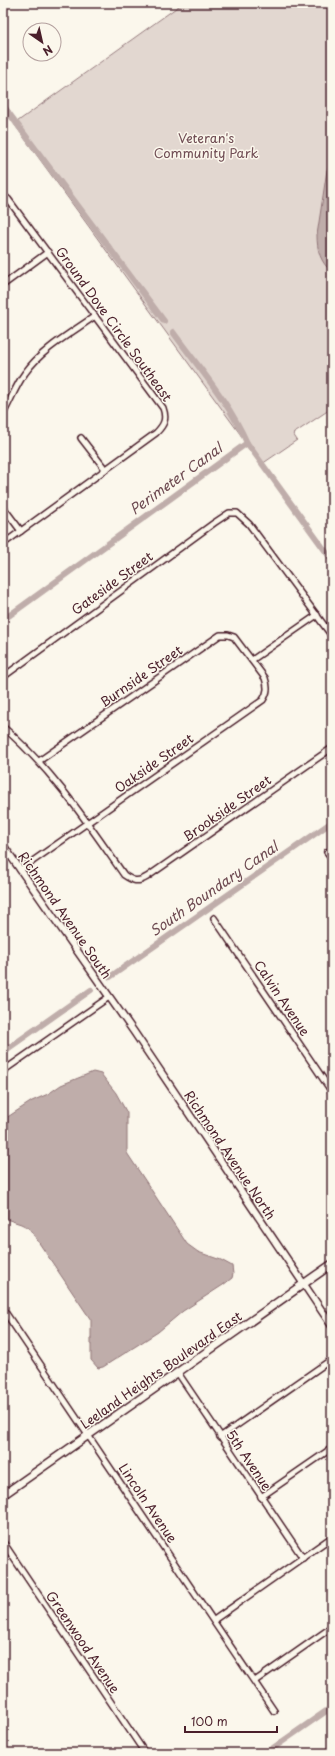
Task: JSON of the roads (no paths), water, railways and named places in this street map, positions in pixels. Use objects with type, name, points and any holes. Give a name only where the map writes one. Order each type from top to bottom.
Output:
[{"type":"main road","name":"Leeland Heights Boulevard East","points":[[3,1495],[332,1264]]},
{"type":"street","name":"Ground Dove Circle Southeast","points":[[3,195],[8,199],[48,252],[163,408],[166,415],[165,422],[156,433],[3,544]]},
{"type":"street","points":[[3,286],[48,252]]},
{"type":"street","points":[[3,414],[19,382],[32,364],[49,349],[95,316]]},
{"type":"street","points":[[81,438],[105,469]]},
{"type":"street","points":[[3,507],[21,531]]},
{"type":"street","name":"Gateside Street","points":[[3,677],[229,513],[238,513],[249,524],[317,615]]},
{"type":"street","points":[[252,660],[317,615],[332,636]]},
{"type":"street","name":"Burnside Street","points":[[39,762],[220,635],[234,637],[252,660]]},
{"type":"street","name":"Oakside Street","points":[[20,870],[263,700],[268,693],[268,685],[265,678],[252,660]]},
{"type":"street","points":[[3,727],[39,762],[63,789],[88,823]]},
{"type":"street","name":"Brookside Street","points":[[88,823],[124,875],[134,881],[141,881],[332,748]]},
{"type":"street","name":"Richmond Avenue South","points":[[3,845],[109,997]]},
{"type":"street","points":[[327,852],[332,858]]},
{"type":"street","name":"Calvin Avenue","points":[[214,918],[332,1092]]},
{"type":"street","points":[[3,1071],[109,997]]},
{"type":"street","name":"Richmond Avenue North","points":[[109,997],[332,1326]]},
{"type":"street","name":"Lincoln Avenue","points":[[3,1309],[274,1710]]},
{"type":"street","points":[[220,1437],[332,1359]]},
{"type":"street","name":"5th Avenue","points":[[178,1373],[303,1558]]},
{"type":"street","points":[[261,1497],[332,1448]]},
{"type":"street","points":[[214,1620],[332,1538]]},
{"type":"street","name":"Greenwood Avenue","points":[[3,1542],[145,1753]]},
{"type":"street","points":[[255,1681],[332,1627]]},
{"type":"waterway","points":[[3,105],[8,112],[3,116]]},
{"type":"waterway","points":[[8,112],[164,321]]},
{"type":"waterway","points":[[173,332],[223,399],[247,443]]},
{"type":"waterway","name":"Perimeter Canal","points":[[3,620],[247,443],[332,560]]},
{"type":"waterway","name":"South Boundary Canal","points":[[110,977],[332,822]]},
{"type":"waterway","name":"South Boundary Canal","points":[[3,1052],[91,990]]},
{"type":"waterway","points":[[266,1753],[332,1707]]},
{"type":"park label","name":"Veteran's Community Park","points":[[206,146]]}]
